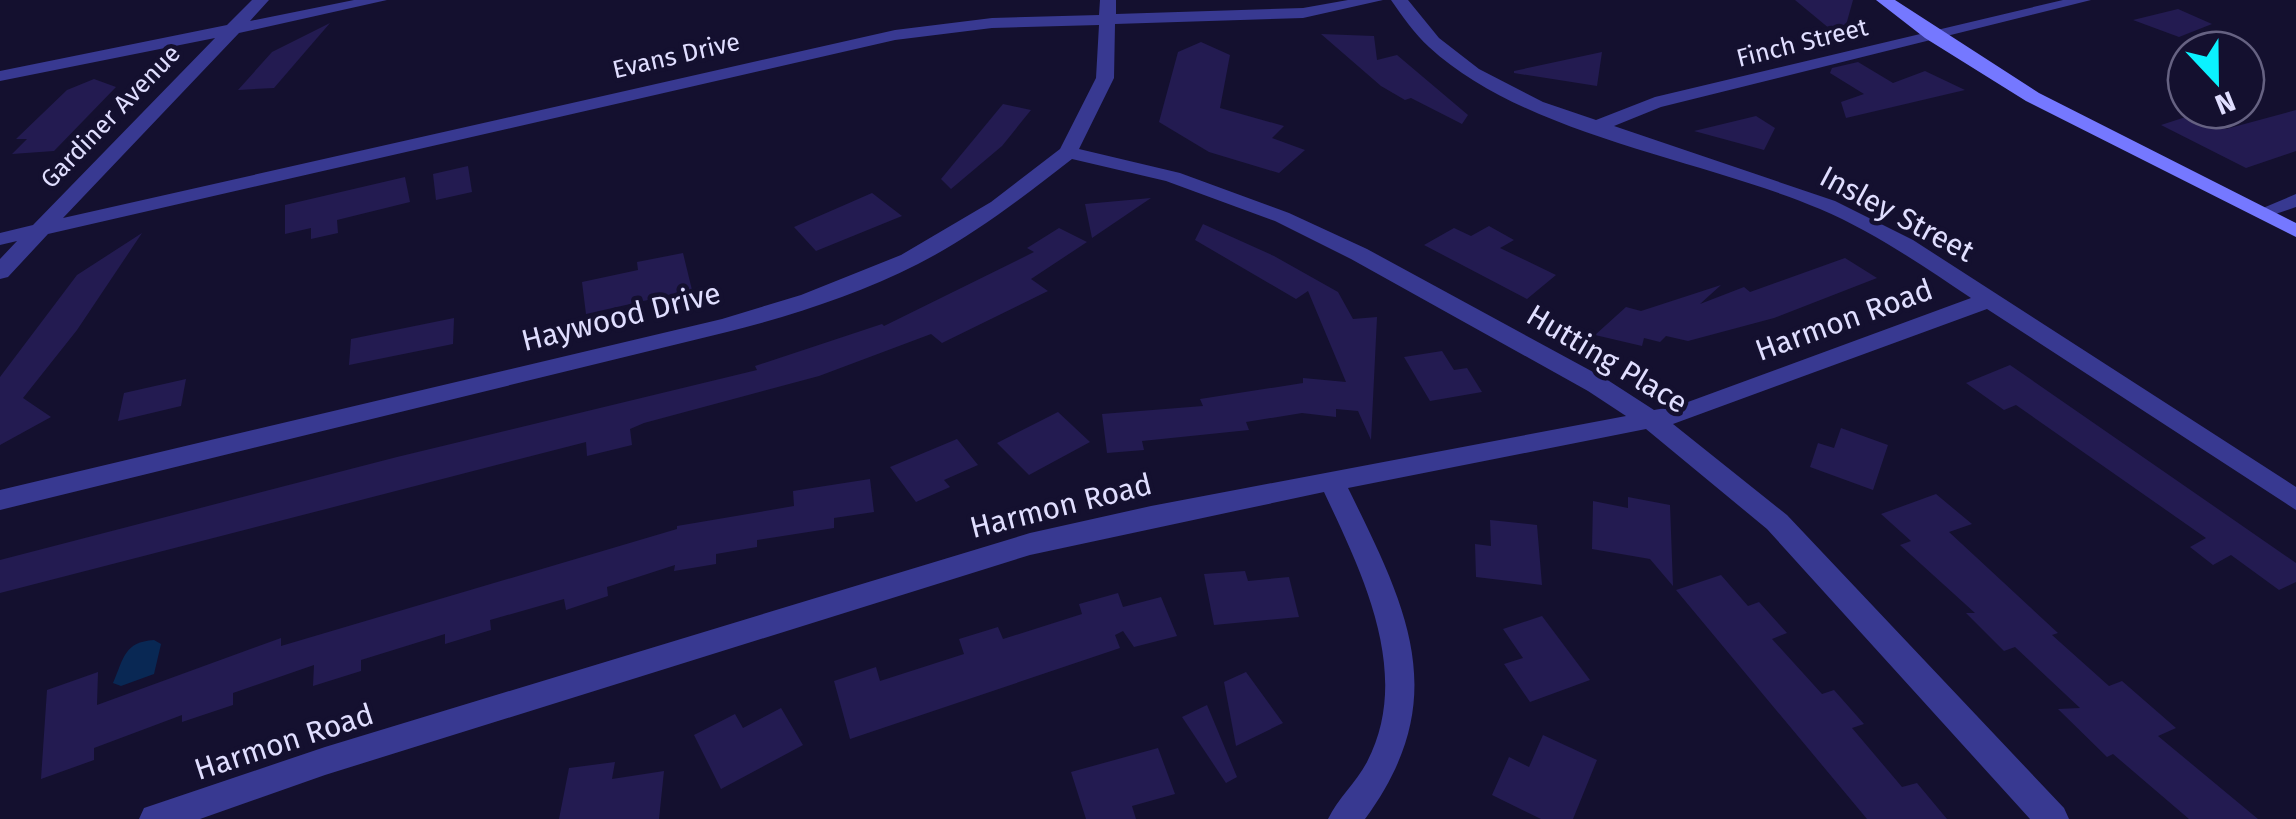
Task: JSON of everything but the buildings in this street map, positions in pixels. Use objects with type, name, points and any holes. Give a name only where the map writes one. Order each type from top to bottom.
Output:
[{"type":"street","name":"Gardiner Avenue","points":[[0,272],[262,0]]},
{"type":"street","points":[[0,76],[379,0]]},
{"type":"street","name":"Evans Drive","points":[[0,239],[895,35],[1109,9],[1303,13],[1375,0]]},
{"type":"street","name":"Insley Street","points":[[1399,0],[1433,42],[1473,73],[1536,106],[1828,206],[1905,245],[2296,500]]},
{"type":"street","points":[[1884,0],[1931,36],[2055,107],[2296,231]]},
{"type":"street","name":"Finch Street","points":[[1595,127],[1655,103],[2083,0]]},
{"type":"street","name":"Haywood Drive","points":[[0,500],[708,330],[809,300],[909,260],[998,206],[1068,152],[1104,78],[1109,9]]},
{"type":"street","name":"Hutting Place","points":[[1068,152],[1173,178],[1282,217],[1359,254],[1597,385],[1652,421],[1777,522],[2052,819]]},
{"type":"street","points":[[2261,213],[2296,200]]},
{"type":"street","name":"Harmon Road","points":[[156,819],[325,761],[1030,544],[1652,421],[1694,410],[1991,299]]},
{"type":"street","points":[[1332,482],[1384,593],[1398,649],[1400,710],[1381,767],[1346,819]]},
{"type":"water","points":[[154,640],[161,644],[154,674],[121,686],[113,683],[131,648]]}]
